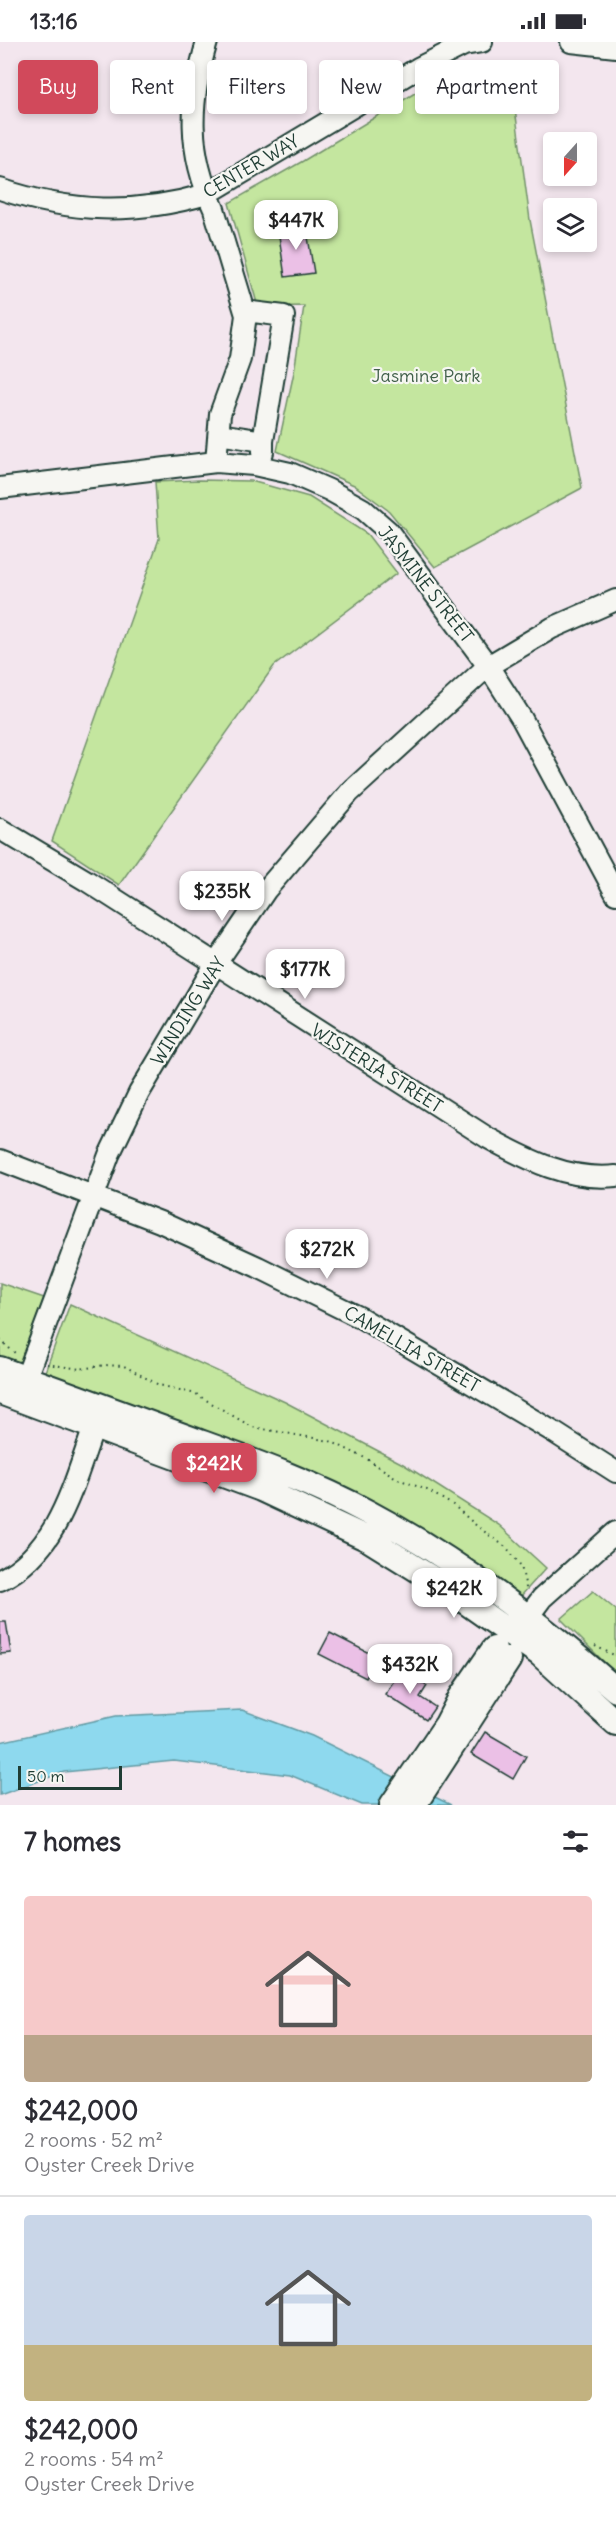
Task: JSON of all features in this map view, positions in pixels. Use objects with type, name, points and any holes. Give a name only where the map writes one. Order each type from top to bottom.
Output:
[{"type":"main road","points":[[0,1369],[19,1382],[370,1540],[436,1581],[505,1648],[555,1667],[616,1723]]},
{"type":"main road","points":[[98,1416],[276,1470],[367,1512],[534,1609],[616,1690]]},
{"type":"main road","points":[[414,1805],[461,1697],[505,1648]]},
{"type":"main road","points":[[392,1805],[439,1752]]},
{"type":"street","points":[[207,42],[192,107],[193,132],[207,194],[214,209],[245,311],[244,341],[220,414],[216,462]]},
{"type":"street","name":"CENTER WAY","points":[[0,189],[62,205],[123,209],[173,204],[207,194],[418,68],[464,45],[482,42]]},
{"type":"street","points":[[571,42],[616,46]]},
{"type":"street","points":[[245,311],[284,316],[263,441],[262,467]]},
{"type":"street","points":[[219,434],[263,441]]},
{"type":"street","name":"JASMINE STREET","points":[[0,488],[216,462],[262,467],[290,473],[329,490],[363,509],[388,531],[488,666],[522,719],[616,894]]},
{"type":"street","name":"WINDING WAY","points":[[19,1382],[109,1155],[139,1093],[215,965],[266,890],[349,793],[488,666],[552,628],[616,600]]},
{"type":"street","name":"WISTERIA STREET","points":[[0,829],[87,881],[488,1138],[529,1160],[581,1176],[616,1176]]},
{"type":"street","name":"CAMELLIA STREET","points":[[0,1160],[160,1222],[361,1318],[552,1431],[616,1472]]},
{"type":"street","points":[[0,1580],[24,1566],[41,1550],[54,1531],[98,1416]]},
{"type":"street","points":[[505,1648],[534,1609],[616,1532]]},
{"type":"path","points":[[0,1340],[16,1353],[19,1382],[56,1367],[80,1369],[105,1365],[124,1366],[159,1385],[196,1394],[252,1427],[330,1441],[367,1459],[398,1479],[428,1490],[453,1505],[507,1548],[521,1566],[534,1609]]},
{"type":"path","points":[[588,1640],[616,1656]]},
{"type":"green space","name":"Jasmine Park","points":[[415,93],[415,114],[516,114],[530,220],[582,488],[435,567],[389,511],[354,485],[277,451],[294,372],[304,306],[258,307],[229,203],[380,114],[403,114],[403,100]]},
{"type":"green space","points":[[251,481],[309,497],[367,534],[397,573],[274,666],[119,885],[52,841],[159,539],[155,482]]},
{"type":"green space","points":[[0,1283],[44,1298],[21,1361],[9,1364],[0,1360]]},
{"type":"green space","points":[[70,1304],[285,1402],[403,1464],[499,1525],[546,1568],[520,1597],[497,1579],[397,1517],[340,1487],[270,1455],[45,1372]]},
{"type":"green space","points":[[593,1591],[616,1610],[616,1674],[561,1619]]},
{"type":"water","points":[[242,1710],[312,1736],[451,1805],[362,1805],[290,1775],[174,1761],[64,1772],[0,1795],[0,1742],[116,1716]]},
{"type":"building","points":[[306,225],[314,273],[285,277],[278,229]]},
{"type":"building","points":[[0,1622],[6,1622],[11,1653],[0,1654]]},
{"type":"building","points":[[330,1633],[377,1657],[366,1678],[319,1654]]},
{"type":"building","points":[[401,1670],[427,1686],[420,1697],[435,1707],[426,1720],[385,1694]]},
{"type":"building","points":[[485,1732],[526,1756],[513,1779],[471,1754]]}]
